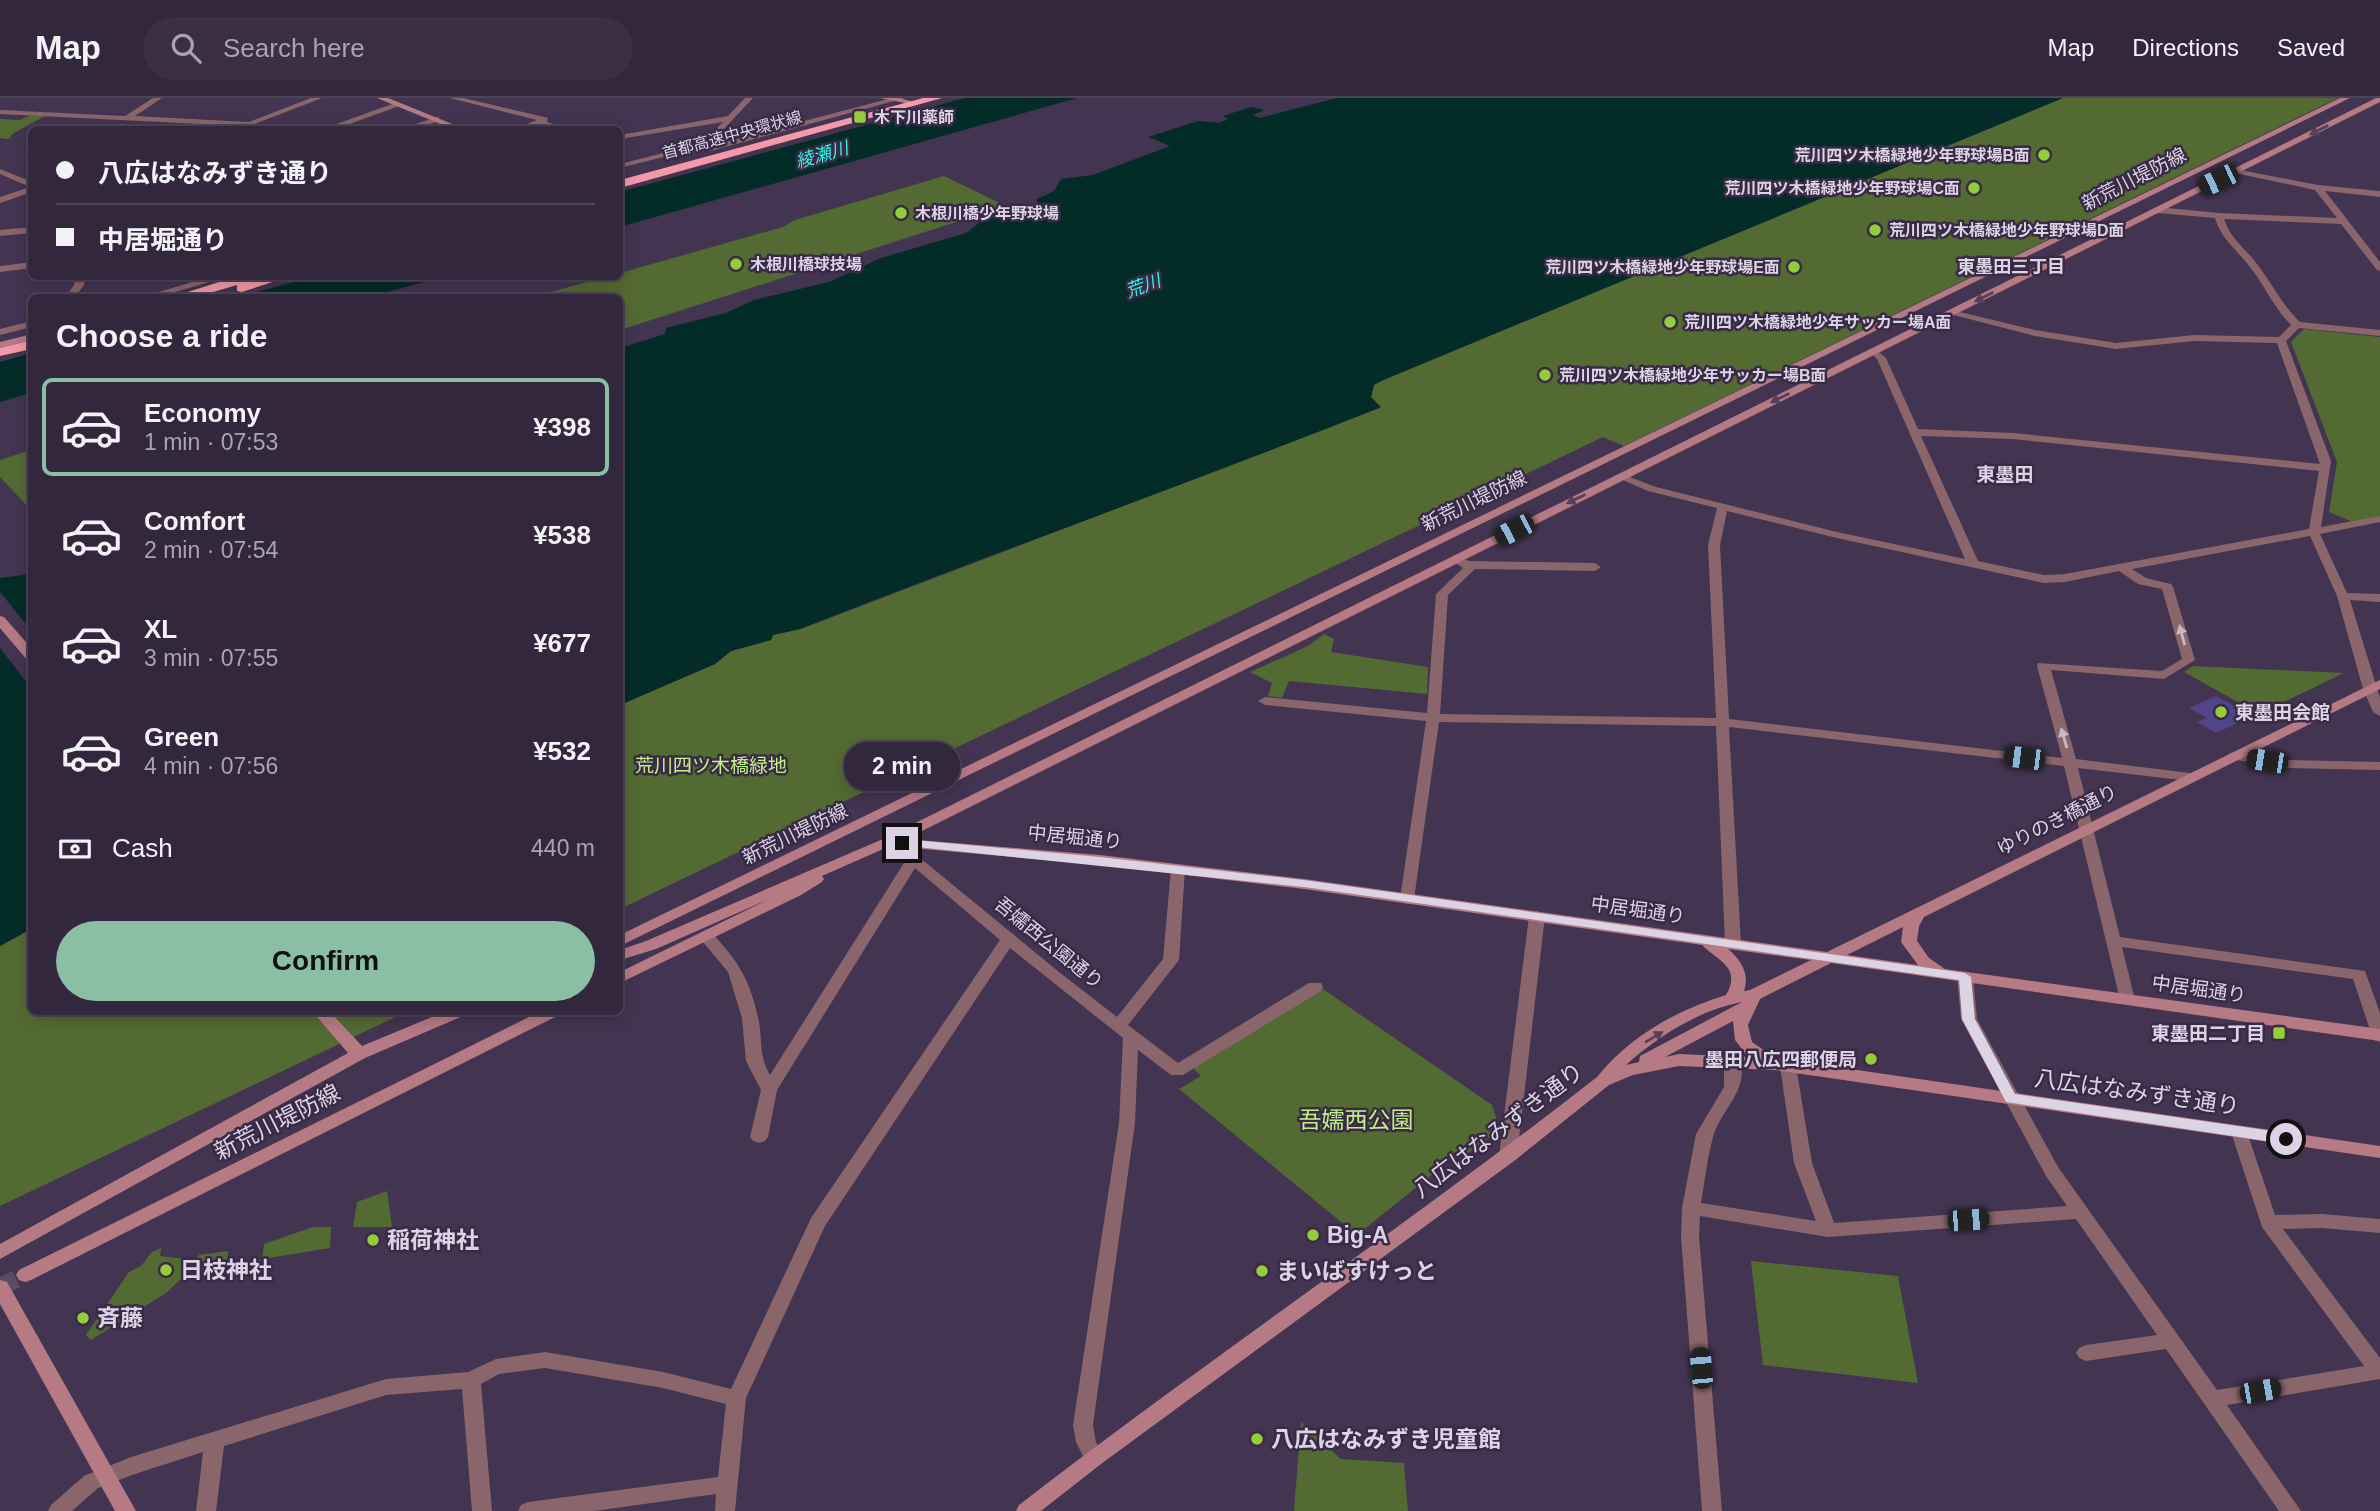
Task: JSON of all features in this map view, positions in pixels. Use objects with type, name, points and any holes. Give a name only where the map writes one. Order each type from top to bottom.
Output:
[{"type":"highway","name":"首都高速中央環状線","points":[[623,180],[936,98]]},
{"type":"highway","name":"首都高速中央環状線","points":[[623,180],[912,100]]},
{"type":"highway","points":[[194,293],[241,280]]},
{"type":"highway","points":[[194,293],[263,280]]},
{"type":"highway","points":[[0,342],[28,335]]},
{"type":"highway","points":[[0,352],[28,345]]},
{"type":"main road","points":[[884,98],[912,100]]},
{"type":"main road","points":[[623,180],[925,98]]},
{"type":"main road","name":"新荒川堤防線","points":[[623,941],[2346,98]]},
{"type":"main road","points":[[2332,105],[2365,98]]},
{"type":"main road","points":[[386,99],[453,126]]},
{"type":"main road","name":"新荒川堤防線","points":[[623,954],[651,945],[888,842],[1462,562],[1622,477],[2380,99]]},
{"type":"main road","points":[[194,293],[246,280]]},
{"type":"main road","points":[[0,620],[28,653]]},
{"type":"main road","name":"ゆりのき橋通り","points":[[1603,1081],[1744,1000],[2375,687]]},
{"type":"main road","name":"中居堀通り","points":[[888,842],[1178,869],[1537,916],[2380,1036]]},
{"type":"main road","name":"新荒川堤防線","points":[[623,977],[796,892],[848,859]]},
{"type":"main road","points":[[1918,915],[1911,926],[1909,942],[1924,962],[1957,976]]},
{"type":"main road","points":[[1696,940],[1713,946],[1730,958],[1740,980],[1744,1000],[1739,1023],[1740,1036],[1755,1053],[1781,1065]]},
{"type":"main road","points":[[323,1015],[359,1054]]},
{"type":"main road","name":"新荒川堤防線","points":[[0,1252],[359,1054],[450,1015]]},
{"type":"main road","name":"新荒川堤防線","points":[[25,1275],[545,1015]]},
{"type":"main road","name":"八広はなみずき通り","points":[[1026,1511],[1094,1458],[1508,1156],[1603,1081],[1656,1063],[1732,1060],[1781,1065],[2380,1152]]},
{"type":"main road","points":[[0,1287],[127,1511]]},
{"type":"street","points":[[128,117],[158,98]]},
{"type":"street","points":[[246,126],[318,98]]},
{"type":"street","points":[[454,98],[545,120],[528,126]]},
{"type":"street","points":[[700,150],[748,98]]},
{"type":"street","points":[[623,165],[700,150],[898,99]]},
{"type":"street","points":[[334,125],[398,105]]},
{"type":"street","points":[[0,112],[251,124]]},
{"type":"street","points":[[623,136],[731,118]]},
{"type":"street","points":[[415,126],[436,119]]},
{"type":"street","points":[[539,122],[554,126]]},
{"type":"street","points":[[334,125],[338,126]]},
{"type":"street","points":[[690,150],[707,157]]},
{"type":"street","points":[[0,171],[28,185]]},
{"type":"street","points":[[2238,171],[2318,188],[2380,194]]},
{"type":"street","points":[[2318,188],[2380,268]]},
{"type":"street","points":[[0,200],[28,189]]},
{"type":"street","points":[[2157,210],[2219,216],[2342,221]]},
{"type":"street","points":[[2219,216],[2234,246],[2248,260],[2269,293],[2297,326],[2380,333]]},
{"type":"street","points":[[0,233],[28,230]]},
{"type":"street","points":[[0,269],[28,266]]},
{"type":"street","points":[[194,293],[218,280]]},
{"type":"street","points":[[1951,313],[2035,333],[2116,346],[2194,338],[2281,340],[2297,326]]},
{"type":"street","points":[[0,332],[28,325]]},
{"type":"street","points":[[2281,340],[2326,468],[2314,532],[2343,596],[2375,687],[2380,712]]},
{"type":"street","points":[[1874,351],[1881,358],[1973,563]]},
{"type":"street","points":[[1913,432],[2013,436],[2326,468]]},
{"type":"street","points":[[1622,477],[1652,489],[1837,535],[2044,579],[2122,568],[2380,519]]},
{"type":"street","points":[[1723,506],[1714,545],[1733,944]]},
{"type":"street","points":[[1462,562],[1595,567]]},
{"type":"street","points":[[1407,899],[1433,718],[1442,594],[1470,567],[1462,562]]},
{"type":"street","points":[[2122,568],[2142,581],[2167,587],[2189,660],[2164,675],[2043,666],[2088,828],[2127,1000]]},
{"type":"street","points":[[2343,596],[2380,598]]},
{"type":"street","points":[[1265,701],[1433,718],[1723,722],[2190,777]]},
{"type":"street","points":[[2235,756],[2289,764],[2380,766]]},
{"type":"street","points":[[759,1137],[769,1090],[911,863],[916,843]]},
{"type":"street","name":"吾嬬西公園通り","points":[[911,863],[920,865],[1177,1071],[1315,987]]},
{"type":"street","points":[[1094,1458],[1086,1442],[1083,1425],[1127,1123],[1125,1030],[1171,960],[1178,869]]},
{"type":"street","points":[[1508,1156],[1537,916]]},
{"type":"street","points":[[706,936],[730,961],[736,972],[750,1018],[754,1061],[769,1090]]},
{"type":"street","points":[[725,1511],[736,1398],[817,1223],[1009,939]]},
{"type":"street","points":[[2114,942],[2359,975],[2380,1036]]},
{"type":"street","points":[[1957,976],[1969,1019],[2011,1098],[2080,1212],[2291,1511]]},
{"type":"street","points":[[1712,1511],[1690,1236],[1691,1208],[1705,1134],[1732,1087],[1732,1060]]},
{"type":"street","points":[[1781,1065],[1804,1163],[1828,1230]]},
{"type":"street","points":[[2213,1399],[2379,1371],[2269,1222],[2239,1132]]},
{"type":"street","points":[[1691,1208],[1828,1230],[2080,1212]]},
{"type":"street","points":[[2269,1222],[2322,1221],[2380,1226]]},
{"type":"street","points":[[2085,1353],[2172,1340]]},
{"type":"street","points":[[58,1511],[81,1488],[106,1475],[215,1439],[386,1387],[471,1380],[496,1367],[545,1360],[663,1380],[736,1398]]},
{"type":"street","points":[[471,1380],[482,1511]]},
{"type":"street","points":[[206,1511],[215,1439]]},
{"type":"street","points":[[528,1511],[728,1484]]},
{"type":"green space","name":"荒川四ツ木橋緑地","points":[[2063,98],[2338,98],[1624,446],[1603,437],[623,908],[623,704],[715,664],[731,651],[771,640],[773,635],[801,629],[1380,408],[1371,397],[1374,385]]},
{"type":"green space","points":[[31,115],[45,116],[8,139],[0,138],[0,119],[20,120]]},
{"type":"green space","points":[[944,176],[1006,206],[623,329],[623,294],[543,294],[595,280],[623,280],[623,272],[783,227],[795,220]]},
{"type":"green space","points":[[2304,329],[2380,337],[2380,516],[2353,522],[2329,512],[2337,462],[2291,342]]},
{"type":"green space","points":[[28,451],[28,507],[0,477],[0,460]]},
{"type":"green space","points":[[1324,634],[1334,639],[1331,652],[1428,667],[1427,694],[1289,681],[1282,698],[1268,696],[1272,683],[1250,672],[1308,646]]},
{"type":"green space","points":[[2193,666],[2344,673],[2259,714],[2184,672]]},
{"type":"green space","points":[[28,931],[28,1015],[400,1015],[0,1206],[0,946]]},
{"type":"green space","name":"吾嬬西公園","points":[[1320,987],[1492,1105],[1500,1130],[1468,1153],[1449,1161],[1357,1235],[1179,1089],[1201,1076],[1191,1066]]},
{"type":"green space","points":[[387,1191],[392,1227],[353,1227],[357,1202]]},
{"type":"green space","points":[[313,1227],[331,1227],[330,1248],[262,1259],[264,1244]]},
{"type":"green space","points":[[161,1248],[160,1256],[194,1260],[199,1255],[228,1251],[227,1265],[189,1271],[166,1293],[91,1340],[86,1335],[129,1272],[141,1266],[152,1252]]},
{"type":"green space","points":[[1751,1261],[1898,1276],[1918,1383],[1763,1365]]},
{"type":"green space","points":[[1301,1422],[1341,1459],[1404,1463],[1408,1511],[1294,1511]]},
{"type":"water","name":"綾瀬川","points":[[965,98],[1077,98],[623,226],[623,191]]},
{"type":"water","name":"荒川","points":[[1337,98],[2063,98],[1381,381],[1374,385],[1371,397],[1381,407],[800,629],[773,635],[771,640],[731,651],[715,664],[623,704],[623,347],[665,334],[666,328],[726,313],[754,300],[829,282],[881,258],[966,233],[983,220],[1037,204],[1037,199],[1054,191],[1061,179],[1093,175],[1170,146],[1148,137],[1198,121],[1219,123],[1229,119],[1223,116],[1251,107],[1265,110],[1253,115],[1259,118]]},
{"type":"water","points":[[300,280],[432,280],[379,294],[249,294]]},
{"type":"water","points":[[28,354],[28,394],[0,402],[0,362]]},
{"type":"water","points":[[28,574],[28,931],[0,946],[0,578]]},
{"type":"pier","points":[[0,592],[28,626],[28,684],[0,648]]},
{"type":"building","name":"東墨田会館","points":[[2216,696],[2253,716],[2216,733],[2197,722],[2207,718],[2189,708]]},
{"type":"tunnel","points":[[0,1287],[25,1275]]},
{"type":"place","name":"木下川薬師","points":[[860,117]]},
{"type":"place","name":"荒川四ツ木橋緑地少年野球場B面","points":[[2044,155]]},
{"type":"place","name":"荒川四ツ木橋緑地少年野球場C面","points":[[1974,188]]},
{"type":"place","name":"木根川橋少年野球場","points":[[901,213]]},
{"type":"place","name":"荒川四ツ木橋緑地少年野球場D面","points":[[1875,230]]},
{"type":"place","name":"木根川橋球技場","points":[[736,264]]},
{"type":"place","name":"荒川四ツ木橋緑地少年野球場E面","points":[[1794,267]]},
{"type":"place","name":"荒川四ツ木橋緑地少年サッカー場A面","points":[[1670,322]]},
{"type":"place","name":"荒川四ツ木橋緑地少年サッカー場B面","points":[[1545,375]]},
{"type":"place","name":"東墨田会館","points":[[2221,712]]},
{"type":"place","name":"東墨田二丁目","points":[[2279,1033]]},
{"type":"place","name":"墨田八広四郵便局","points":[[1871,1059]]},
{"type":"place","name":"Big-A","points":[[1313,1235]]},
{"type":"place","name":"稲荷神社","points":[[373,1240]]},
{"type":"place","name":"日枝神社","points":[[166,1270]]},
{"type":"place","name":"まいばすけっと","points":[[1262,1271]]},
{"type":"place","name":"斉藤","points":[[83,1318]]},
{"type":"place","name":"八広はなみずき児童館","points":[[1257,1439]]},
{"type":"district","name":"東墨田三丁目","points":[[2011,267]]},
{"type":"district","name":"東墨田","points":[[2005,474]]},
{"type":"route","points":[[902,843],[1100,860],[1304,884],[1965,977],[1969,1019],[2011,1098],[2286,1139]]}]
